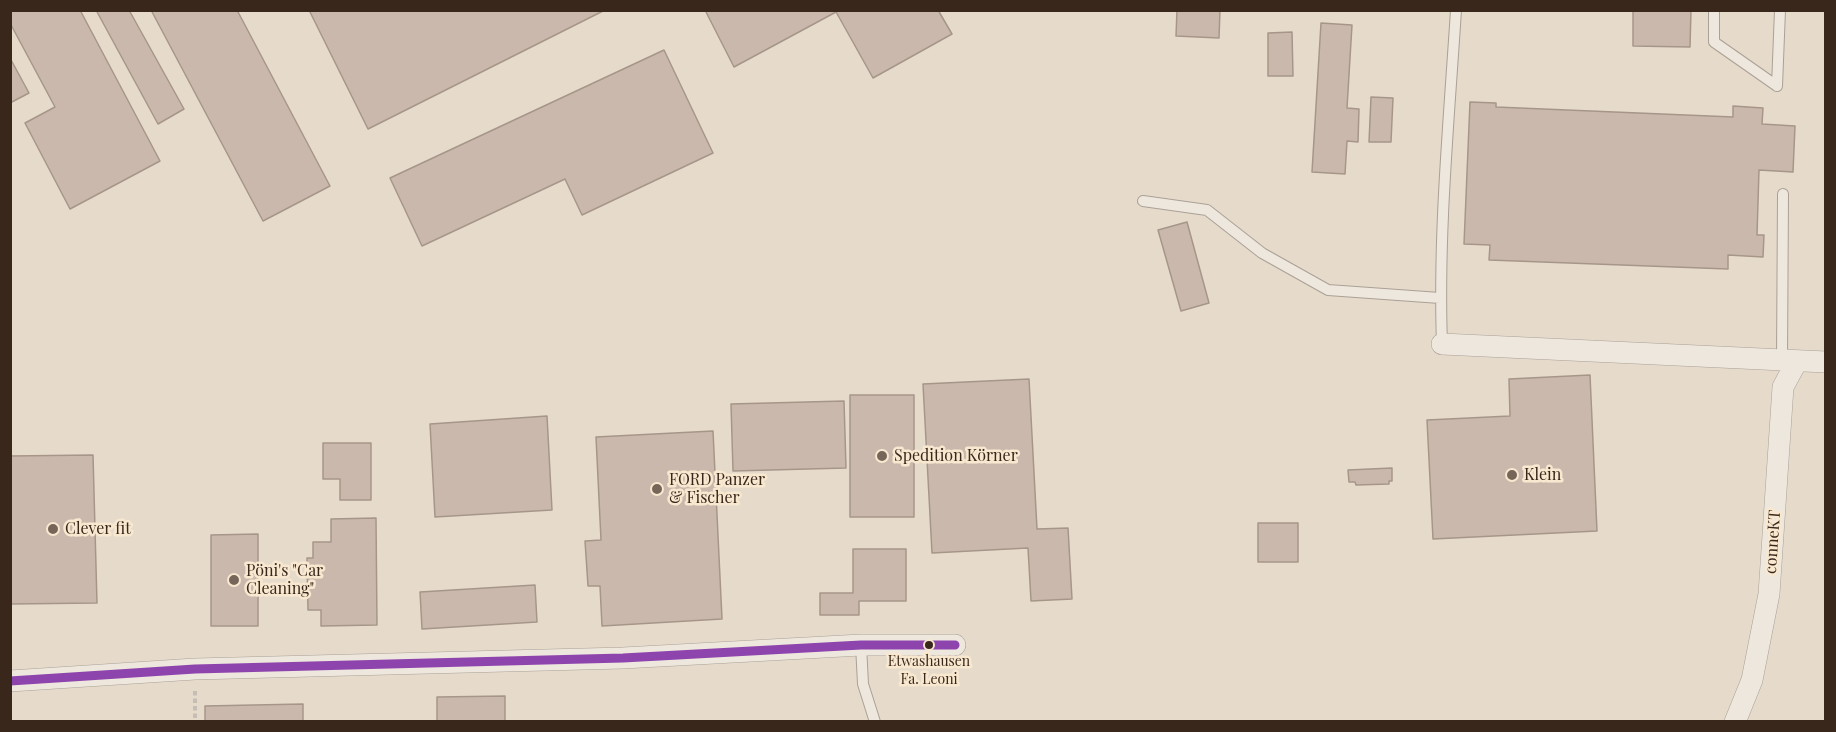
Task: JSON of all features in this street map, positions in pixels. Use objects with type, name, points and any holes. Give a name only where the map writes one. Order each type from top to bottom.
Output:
[{"type":"street","points":[[1442,344],[1826,362]]},
{"type":"street","name":"conneKT","points":[[1735,722],[1752,680],[1769,594],[1783,387],[1790,360]]},
{"type":"street","points":[[10,681],[195,669],[623,658],[861,645],[955,645]]},
{"type":"lane","points":[[1442,344],[1440,298],[1456,10]]},
{"type":"lane","points":[[1714,10],[1714,42],[1777,86],[1780,10]]},
{"type":"lane","points":[[1784,194],[1790,360]]},
{"type":"lane","points":[[1143,201],[1207,210],[1262,253],[1328,290],[1440,298]]},
{"type":"lane","points":[[861,645],[863,684],[875,722]]},
{"type":"path","points":[[195,669],[195,722]]},
{"type":"building","points":[[10,10],[80,10],[160,161],[70,209],[25,123],[55,107],[10,23]]},
{"type":"building","points":[[96,10],[129,10],[184,109],[158,124]]},
{"type":"building","points":[[151,10],[237,10],[330,186],[263,221]]},
{"type":"building","points":[[309,10],[605,10],[368,129]]},
{"type":"building","points":[[705,10],[835,10],[836,12],[734,67]]},
{"type":"building","points":[[835,10],[938,10],[952,34],[873,78]]},
{"type":"building","points":[[1177,10],[1220,10],[1219,38],[1176,36]]},
{"type":"building","points":[[1633,10],[1691,10],[1690,47],[1633,46]]},
{"type":"building","points":[[1321,23],[1352,25],[1347,108],[1359,109],[1358,142],[1347,141],[1345,174],[1312,172]]},
{"type":"building","points":[[1292,32],[1293,76],[1268,76],[1268,33]]},
{"type":"building","points":[[664,50],[713,153],[582,215],[565,179],[422,246],[390,178]]},
{"type":"building","points":[[10,58],[29,93],[10,103]]},
{"type":"building","points":[[1371,97],[1393,98],[1391,142],[1369,142]]},
{"type":"building","points":[[1470,102],[1496,103],[1496,107],[1733,117],[1733,106],[1763,108],[1762,124],[1795,126],[1793,172],[1759,170],[1757,235],[1764,235],[1763,257],[1728,255],[1728,269],[1489,260],[1490,245],[1464,244]]},
{"type":"building","points":[[1187,222],[1209,303],[1181,311],[1158,230]]},
{"type":"building","name":"Klein","points":[[1590,375],[1597,531],[1433,539],[1427,420],[1510,416],[1509,379]]},
{"type":"building","points":[[1029,379],[1037,529],[1068,528],[1072,599],[1031,601],[1028,548],[932,553],[923,384]]},
{"type":"building","name":"Spedition Körner","points":[[850,395],[914,395],[914,517],[850,517]]},
{"type":"building","points":[[844,401],[846,468],[733,471],[731,404]]},
{"type":"building","points":[[547,416],[552,510],[435,517],[430,424]]},
{"type":"building","name":"FORD Panzer & Fischer","points":[[713,431],[722,619],[602,626],[600,586],[588,586],[585,541],[601,540],[596,437]]},
{"type":"building","points":[[323,443],[371,443],[371,500],[340,500],[340,479],[323,479]]},
{"type":"building","name":"Clever fit","points":[[93,455],[97,603],[10,604],[10,456]]},
{"type":"building","points":[[1392,468],[1392,481],[1389,481],[1389,484],[1356,485],[1355,482],[1349,482],[1348,470]]},
{"type":"building","points":[[376,518],[377,625],[321,626],[321,610],[308,610],[307,558],[313,558],[313,542],[331,542],[331,519]]},
{"type":"building","points":[[1258,523],[1298,523],[1298,562],[1258,562]]},
{"type":"building","name":"Pöni's \"Car Cleaning\"","points":[[258,534],[258,626],[211,626],[211,535]]},
{"type":"building","points":[[853,549],[906,549],[906,601],[859,601],[859,615],[820,615],[820,593],[853,593]]},
{"type":"building","points":[[535,585],[537,622],[422,629],[420,592]]},
{"type":"building","points":[[505,696],[505,722],[437,722],[437,697]]},
{"type":"building","points":[[303,704],[303,722],[205,722],[205,706]]},
{"type":"transit line","points":[[10,681],[195,669],[623,658],[861,645],[955,645]]},
{"type":"place","name":"Spedition Körner","points":[[882,456]]},
{"type":"place","name":"Klein","points":[[1512,475]]},
{"type":"place","name":"FORD Panzer & Fischer","points":[[657,489]]},
{"type":"place","name":"Clever fit","points":[[53,529]]},
{"type":"place","name":"Pöni's \"Car Cleaning\"","points":[[234,580]]},
{"type":"place","name":"Etwashausen Fa. Leoni","points":[[929,645]]}]
